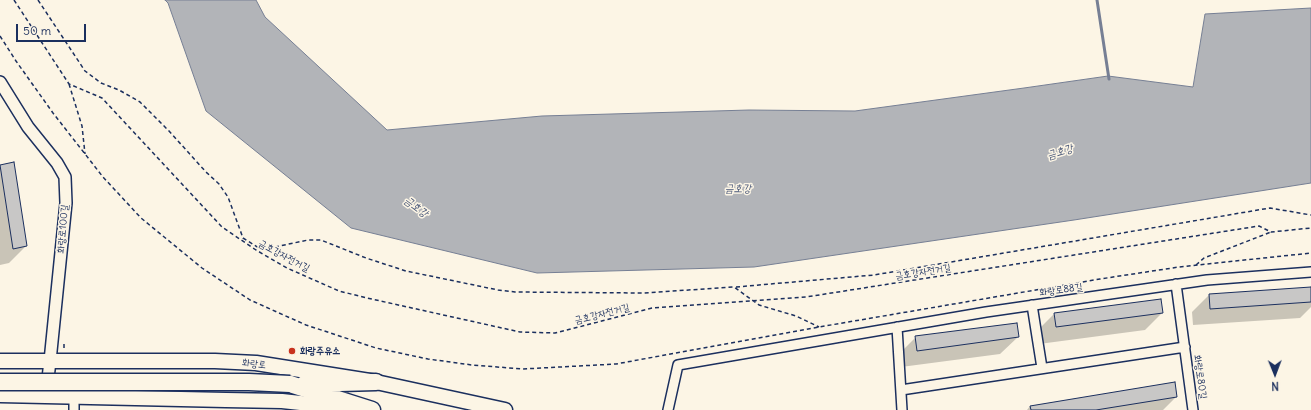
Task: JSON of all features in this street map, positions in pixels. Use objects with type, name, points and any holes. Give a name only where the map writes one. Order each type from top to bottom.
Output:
[{"type":"highway","points":[[0,382],[249,382],[290,384],[376,382]]},
{"type":"highway","points":[[290,384],[372,410]]},
{"type":"main road","name":"화랑로","points":[[0,361],[214,361],[256,363],[376,382],[504,410]]},
{"type":"main road","points":[[0,395],[45,396],[74,403],[282,400],[360,410]]},
{"type":"street","name":"화랑로100길","points":[[0,82],[28,127],[57,163],[65,177],[66,203],[45,396]]},
{"type":"street","name":"화랑로88길","points":[[668,410],[678,365],[1032,305],[1207,280],[1311,272]]},
{"type":"street","name":"화랑로80길","points":[[1176,284],[1193,410]]},
{"type":"street","points":[[1032,305],[1042,368]]},
{"type":"street","points":[[897,327],[902,410]]},
{"type":"street","points":[[901,390],[1184,347]]},
{"type":"path","points":[[14,0],[69,84],[82,126],[86,154]]},
{"type":"path","points":[[38,0],[84,71],[101,83],[119,90],[140,102],[219,184],[228,197],[243,238],[259,248],[270,248],[308,240],[321,240],[406,271],[498,290],[515,292],[643,293],[874,275],[1270,208],[1311,215]]},
{"type":"path","points":[[0,36],[53,113],[103,177],[141,218],[202,268],[250,300],[306,325],[376,348],[428,359],[472,365],[523,369],[616,364],[1030,290],[1194,266],[1311,253]]},
{"type":"path","name":"금호강자전거길","points":[[69,84],[102,98],[222,227],[256,250],[287,268],[339,291],[520,332],[555,333],[652,308],[752,301],[860,289],[1259,226],[1271,232],[1311,228]]},
{"type":"path","points":[[1194,266],[1204,258],[1271,232]]},
{"type":"path","points":[[734,287],[759,305],[796,316],[819,327]]},
{"type":"water","name":"금호강","points":[[165,0],[256,0],[265,17],[387,130],[542,116],[749,110],[855,111],[1108,76],[1193,87],[1205,14],[1311,8],[1311,183],[1074,220],[754,267],[537,273],[351,228],[206,111],[168,3]]},
{"type":"building","points":[[14,162],[27,246],[13,249],[0,165]]},
{"type":"building","points":[[1311,287],[1311,302],[1210,309],[1209,294]]},
{"type":"building","points":[[1161,299],[1163,313],[1056,327],[1054,313]]},
{"type":"building","points":[[1017,323],[1019,337],[917,351],[915,336]]},
{"type":"building","points":[[1175,382],[1177,397],[1096,410],[1031,410],[1030,406]]},
{"type":"waterway","points":[[1097,0],[1109,79]]},
{"type":"place","name":"화랑주유소","points":[[292,351]]}]
